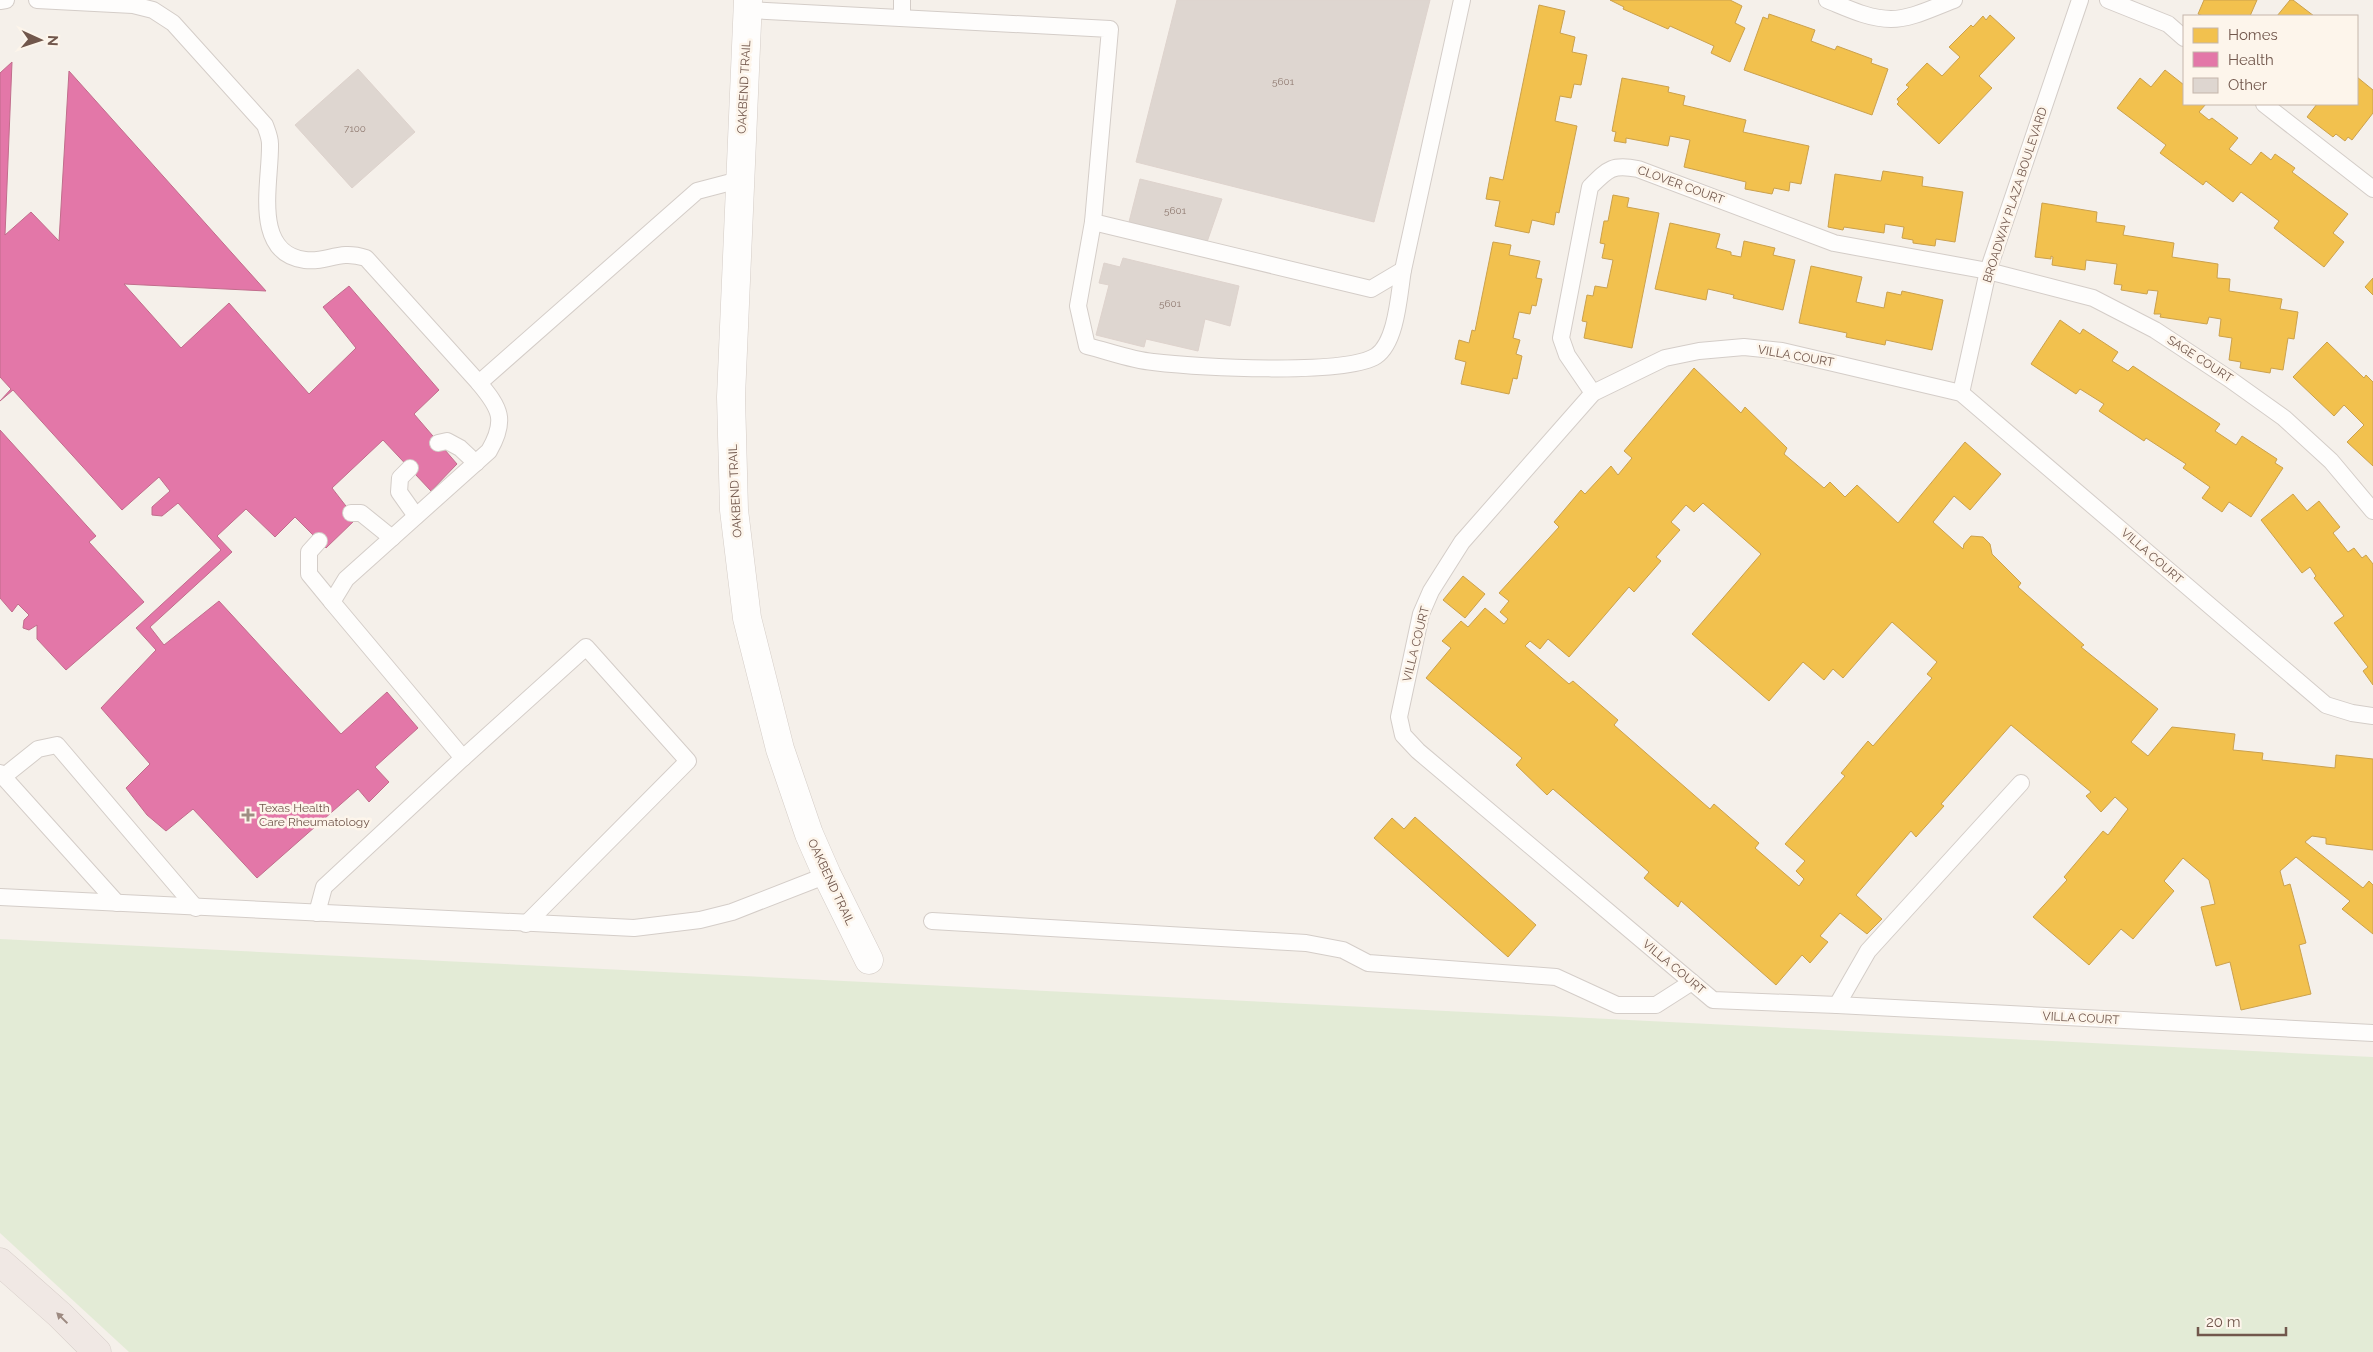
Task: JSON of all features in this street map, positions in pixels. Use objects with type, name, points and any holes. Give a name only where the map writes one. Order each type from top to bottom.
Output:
[{"type":"highway","points":[[0,1262],[60,1315],[97,1352]]},
{"type":"street","name":"OAKBEND TRAIL","points":[[748,5],[731,397],[734,510],[747,618],[780,749],[809,834],[869,960]]},
{"type":"lane","points":[[0,1],[6,0]]},
{"type":"lane","points":[[37,0],[133,5],[153,10],[172,23],[265,125],[270,142],[267,216],[271,234],[276,245],[291,256],[305,260],[320,260],[342,254],[352,254],[366,258],[376,266],[496,403],[499,418],[499,434],[489,450],[346,579],[332,602]]},
{"type":"lane","points":[[902,0],[902,18]]},
{"type":"lane","points":[[748,5],[902,18],[1110,29],[1093,222],[1078,306],[1087,346],[1152,362],[1274,368],[1346,366],[1377,356],[1393,334],[1403,270],[1462,0]]},
{"type":"lane","points":[[1827,0],[1868,16],[1890,19],[1907,17],[1954,0]]},
{"type":"lane","name":"BROADWAY PLAZA BOULEVARD","points":[[1961,393],[1988,271],[2080,0]]},
{"type":"lane","points":[[2108,0],[2168,24],[2183,37]]},
{"type":"lane","points":[[2265,105],[2373,189]]},
{"type":"lane","name":"CLOVER COURT","points":[[1593,393],[1567,355],[1561,338],[1590,187],[1605,173],[1620,166],[1638,168],[1834,243],[1988,271]]},
{"type":"lane","points":[[479,383],[697,191],[739,180]]},
{"type":"lane","points":[[1093,222],[1371,289],[1403,270]]},
{"type":"lane","name":"SAGE COURT","points":[[1988,271],[2093,298],[2155,330],[2284,418],[2332,461],[2373,511]]},
{"type":"lane","name":"VILLA COURT","points":[[2373,716],[2352,713],[2326,705],[1961,393],[1782,351],[1744,347],[1698,351],[1665,358],[1593,393],[1462,542],[1431,591],[1422,614],[1399,717],[1403,734],[1418,751],[1713,1000],[1734,1003],[1836,1004],[2373,1033]]},
{"type":"lane","points":[[438,443],[447,441],[476,463]]},
{"type":"lane","points":[[410,468],[400,478],[399,492],[416,516]]},
{"type":"lane","points":[[351,513],[361,513],[392,538]]},
{"type":"lane","points":[[319,541],[309,552],[309,574],[463,758]]},
{"type":"lane","points":[[317,913],[324,887],[586,647],[688,760],[526,924]]},
{"type":"lane","points":[[117,903],[1,775],[38,749],[57,745],[196,908]]},
{"type":"lane","points":[[1836,1004],[1868,950],[2021,783]]},
{"type":"lane","points":[[0,897],[634,928],[692,922],[732,912],[827,875]]},
{"type":"lane","points":[[932,921],[1306,943],[1343,950],[1368,963],[1556,977],[1617,1005],[1656,1005],[1692,982]]},
{"type":"green space","points":[[0,939],[2373,1057],[2373,1352],[129,1352],[0,1233]]},
{"type":"building: Homes","points":[[1610,0],[1730,0],[1742,6],[1735,23],[1745,28],[1730,62],[1711,53],[1714,46],[1670,26],[1668,29],[1623,9],[1624,7]]},
{"type":"building: Homes","points":[[2204,0],[2257,0],[2250,15],[2198,14]]},
{"type":"building: Homes","points":[[2290,0],[2293,0],[2313,15],[2278,15]]},
{"type":"building: Homes","points":[[1539,5],[1565,11],[1560,33],[1575,37],[1572,52],[1587,55],[1581,85],[1574,84],[1571,98],[1560,96],[1555,121],[1577,126],[1559,213],[1556,212],[1554,225],[1532,220],[1529,233],[1495,226],[1500,201],[1486,199],[1490,177],[1503,180]]},
{"type":"building: Homes","points":[[1769,14],[1815,30],[1811,41],[1835,50],[1837,46],[1872,59],[1871,63],[1888,69],[1872,115],[1744,70],[1763,17],[1768,19]]},
{"type":"building: Homes","points":[[1990,15],[2015,38],[1979,76],[1992,88],[1939,144],[1897,104],[1899,102],[1897,99],[1909,87],[1906,85],[1927,63],[1942,76],[1960,57],[1949,47],[1971,25],[1973,27],[1983,16],[1986,20]]},
{"type":"building: Homes","points":[[2165,70],[2183,84],[2183,105],[2205,105],[2199,112],[2209,120],[2212,118],[2238,138],[2229,149],[2251,165],[2261,152],[2271,160],[2275,154],[2295,168],[2292,172],[2348,214],[2333,233],[2344,242],[2324,267],[2274,228],[2279,221],[2241,192],[2233,202],[2206,181],[2203,185],[2160,153],[2166,145],[2117,108],[2140,78],[2151,87]]},
{"type":"building: Homes","points":[[1622,78],[1669,87],[1668,92],[1685,96],[1683,105],[1746,120],[1743,132],[1809,146],[1801,184],[1790,182],[1789,191],[1774,188],[1772,194],[1745,189],[1746,182],[1684,167],[1690,140],[1670,136],[1668,146],[1626,138],[1626,143],[1614,141],[1616,132],[1612,131]]},
{"type":"building: Homes","points":[[2358,78],[2373,90],[2373,113],[2352,140],[2348,137],[2345,141],[2336,134],[2333,137],[2307,117],[2316,105],[2358,105]]},
{"type":"building: Homes","points":[[1883,171],[1923,177],[1922,186],[1963,192],[1955,242],[1936,239],[1935,246],[1913,243],[1913,240],[1902,238],[1904,227],[1885,224],[1884,233],[1844,227],[1843,230],[1828,227],[1835,174],[1881,181]]},
{"type":"building: Homes","points":[[1613,195],[1629,198],[1627,207],[1659,213],[1632,348],[1584,338],[1587,322],[1582,321],[1587,295],[1593,296],[1595,286],[1607,288],[1613,260],[1602,258],[1605,244],[1600,243],[1604,221],[1608,221]]},
{"type":"building: Homes","points":[[2042,203],[2097,212],[2096,222],[2125,226],[2123,235],[2174,243],[2172,257],[2218,264],[2217,278],[2230,279],[2229,291],[2282,299],[2280,309],[2298,312],[2294,339],[2288,338],[2283,370],[2271,368],[2270,373],[2240,368],[2241,362],[2229,360],[2232,338],[2219,336],[2221,319],[2209,317],[2207,324],[2160,317],[2161,314],[2154,314],[2158,291],[2148,290],[2147,294],[2121,290],[2122,285],[2114,284],[2117,264],[2086,260],[2085,270],[2052,265],[2053,257],[2051,256],[2051,259],[2035,257]]},
{"type":"building: Homes","points":[[1670,223],[1720,234],[1716,248],[1731,252],[1731,255],[1741,257],[1744,241],[1775,248],[1773,255],[1795,260],[1783,310],[1733,298],[1734,295],[1708,289],[1706,300],[1655,289]]},
{"type":"building: Homes","points":[[1493,242],[1511,245],[1509,255],[1540,261],[1536,278],[1542,279],[1536,306],[1532,305],[1530,314],[1519,312],[1513,338],[1520,340],[1516,354],[1522,356],[1517,379],[1513,378],[1509,394],[1461,384],[1466,362],[1455,359],[1459,340],[1469,343],[1472,330],[1475,331]]},
{"type":"building: Homes","points":[[1811,266],[1862,277],[1856,302],[1884,308],[1887,292],[1901,295],[1902,291],[1943,300],[1932,350],[1886,340],[1885,345],[1846,337],[1847,333],[1799,323]]},
{"type":"building: Homes","points":[[2373,278],[2373,295],[2365,287]]},
{"type":"building: Homes","points":[[2060,320],[2080,334],[2083,329],[2118,352],[2112,361],[2128,371],[2133,366],[2220,424],[2215,431],[2236,445],[2242,436],[2277,459],[2275,463],[2283,468],[2251,517],[2229,502],[2222,512],[2202,498],[2210,487],[2183,468],[2186,464],[2146,438],[2144,441],[2099,411],[2104,404],[2080,389],[2076,394],[2031,364]]},
{"type":"building: Homes","points":[[2327,342],[2364,378],[2366,375],[2373,382],[2373,466],[2347,442],[2364,425],[2344,405],[2334,416],[2293,377]]},
{"type":"building: Homes","points":[[1694,368],[1741,413],[1745,407],[1787,448],[1784,454],[1824,488],[1830,482],[1845,497],[1857,485],[1898,523],[1965,442],[2001,474],[1970,510],[1954,496],[1933,522],[1963,549],[1964,544],[1971,536],[1983,537],[1990,544],[1992,554],[2021,583],[2018,587],[2084,645],[2081,647],[2158,709],[2131,742],[2148,756],[2172,727],[2235,734],[2233,750],[2263,753],[2262,760],[2335,768],[2336,755],[2373,759],[2373,850],[2326,844],[2326,838],[2312,836],[2305,842],[2363,888],[2369,881],[2373,885],[2373,934],[2342,909],[2350,901],[2296,857],[2280,871],[2284,886],[2290,884],[2306,943],[2299,945],[2311,994],[2241,1010],[2230,962],[2216,966],[2201,907],[2215,904],[2209,880],[2183,858],[2164,881],[2174,891],[2133,939],[2121,929],[2089,965],[2033,917],[2067,880],[2064,877],[2103,831],[2108,835],[2128,809],[2115,797],[2101,812],[2086,796],[2091,792],[2011,725],[1941,804],[1944,806],[1916,837],[1911,831],[1856,895],[1882,919],[1867,934],[1840,913],[1820,936],[1828,942],[1810,963],[1802,955],[1776,985],[1681,901],[1678,907],[1644,878],[1649,872],[1553,789],[1547,795],[1516,765],[1522,758],[1426,678],[1451,648],[1442,641],[1461,621],[1468,627],[1485,608],[1504,624],[1508,619],[1500,612],[1509,601],[1499,593],[1559,527],[1554,522],[1581,490],[1585,494],[1611,466],[1618,475],[1632,458],[1624,451]],"holes":[[[1703,503],[1761,554],[1692,634],[1769,701],[1803,662],[1824,680],[1833,669],[1843,678],[1892,622],[1937,662],[1927,674],[1932,678],[1873,746],[1868,741],[1841,773],[1845,776],[1785,844],[1805,861],[1796,871],[1804,879],[1799,886],[1755,848],[1759,843],[1714,804],[1710,809],[1614,725],[1618,720],[1573,681],[1569,684],[1525,646],[1530,641],[1540,649],[1548,639],[1569,657],[1629,587],[1634,592],[1661,561],[1656,557],[1680,530],[1671,522],[1686,505],[1694,512]]]},
{"type":"building: Homes","points":[[2293,494],[2307,511],[2319,501],[2340,527],[2333,533],[2348,552],[2354,548],[2362,558],[2366,555],[2373,564],[2373,685],[2363,671],[2368,667],[2334,623],[2344,616],[2314,578],[2316,576],[2310,567],[2302,573],[2261,520]]},
{"type":"building: Homes","points":[[1463,576],[1485,594],[1465,618],[1443,600]]},
{"type":"building: Homes","points":[[1415,817],[1536,925],[1508,957],[1374,838],[1392,818],[1404,829]]},
{"type":"building: Health","points":[[12,62],[5,235],[31,212],[59,241],[69,71],[266,291],[124,284],[181,348],[229,303],[309,394],[356,348],[323,307],[349,286],[439,390],[414,414],[457,464],[431,491],[383,440],[332,488],[356,519],[326,548],[295,517],[275,537],[246,509],[217,536],[232,552],[150,627],[164,645],[219,601],[341,734],[387,692],[418,728],[375,767],[389,782],[369,802],[358,789],[257,878],[193,809],[166,831],[147,815],[126,788],[150,764],[101,708],[156,650],[136,628],[221,550],[178,503],[162,516],[152,515],[152,507],[170,491],[159,477],[122,510],[13,390],[0,401],[11,389],[0,377],[0,73]]},
{"type":"building: Health","points":[[0,430],[96,536],[89,542],[144,602],[66,670],[37,639],[37,625],[29,630],[23,628],[24,620],[29,615],[18,604],[12,612],[0,598]]},
{"type":"building: Other","points":[[1177,0],[1430,0],[1374,222],[1136,162]]},
{"type":"building: Other","points":[[358,69],[415,132],[352,188],[295,125]]},
{"type":"building: Other","points":[[1140,179],[1222,199],[1207,242],[1129,222]]},
{"type":"building: Other","points":[[1123,258],[1239,286],[1230,326],[1205,319],[1198,351],[1146,339],[1144,347],[1096,335],[1109,285],[1099,283],[1104,263],[1120,267]]},
{"type":"place","name":"Texas Health Care Rheumatology","points":[[248,815]]}]
